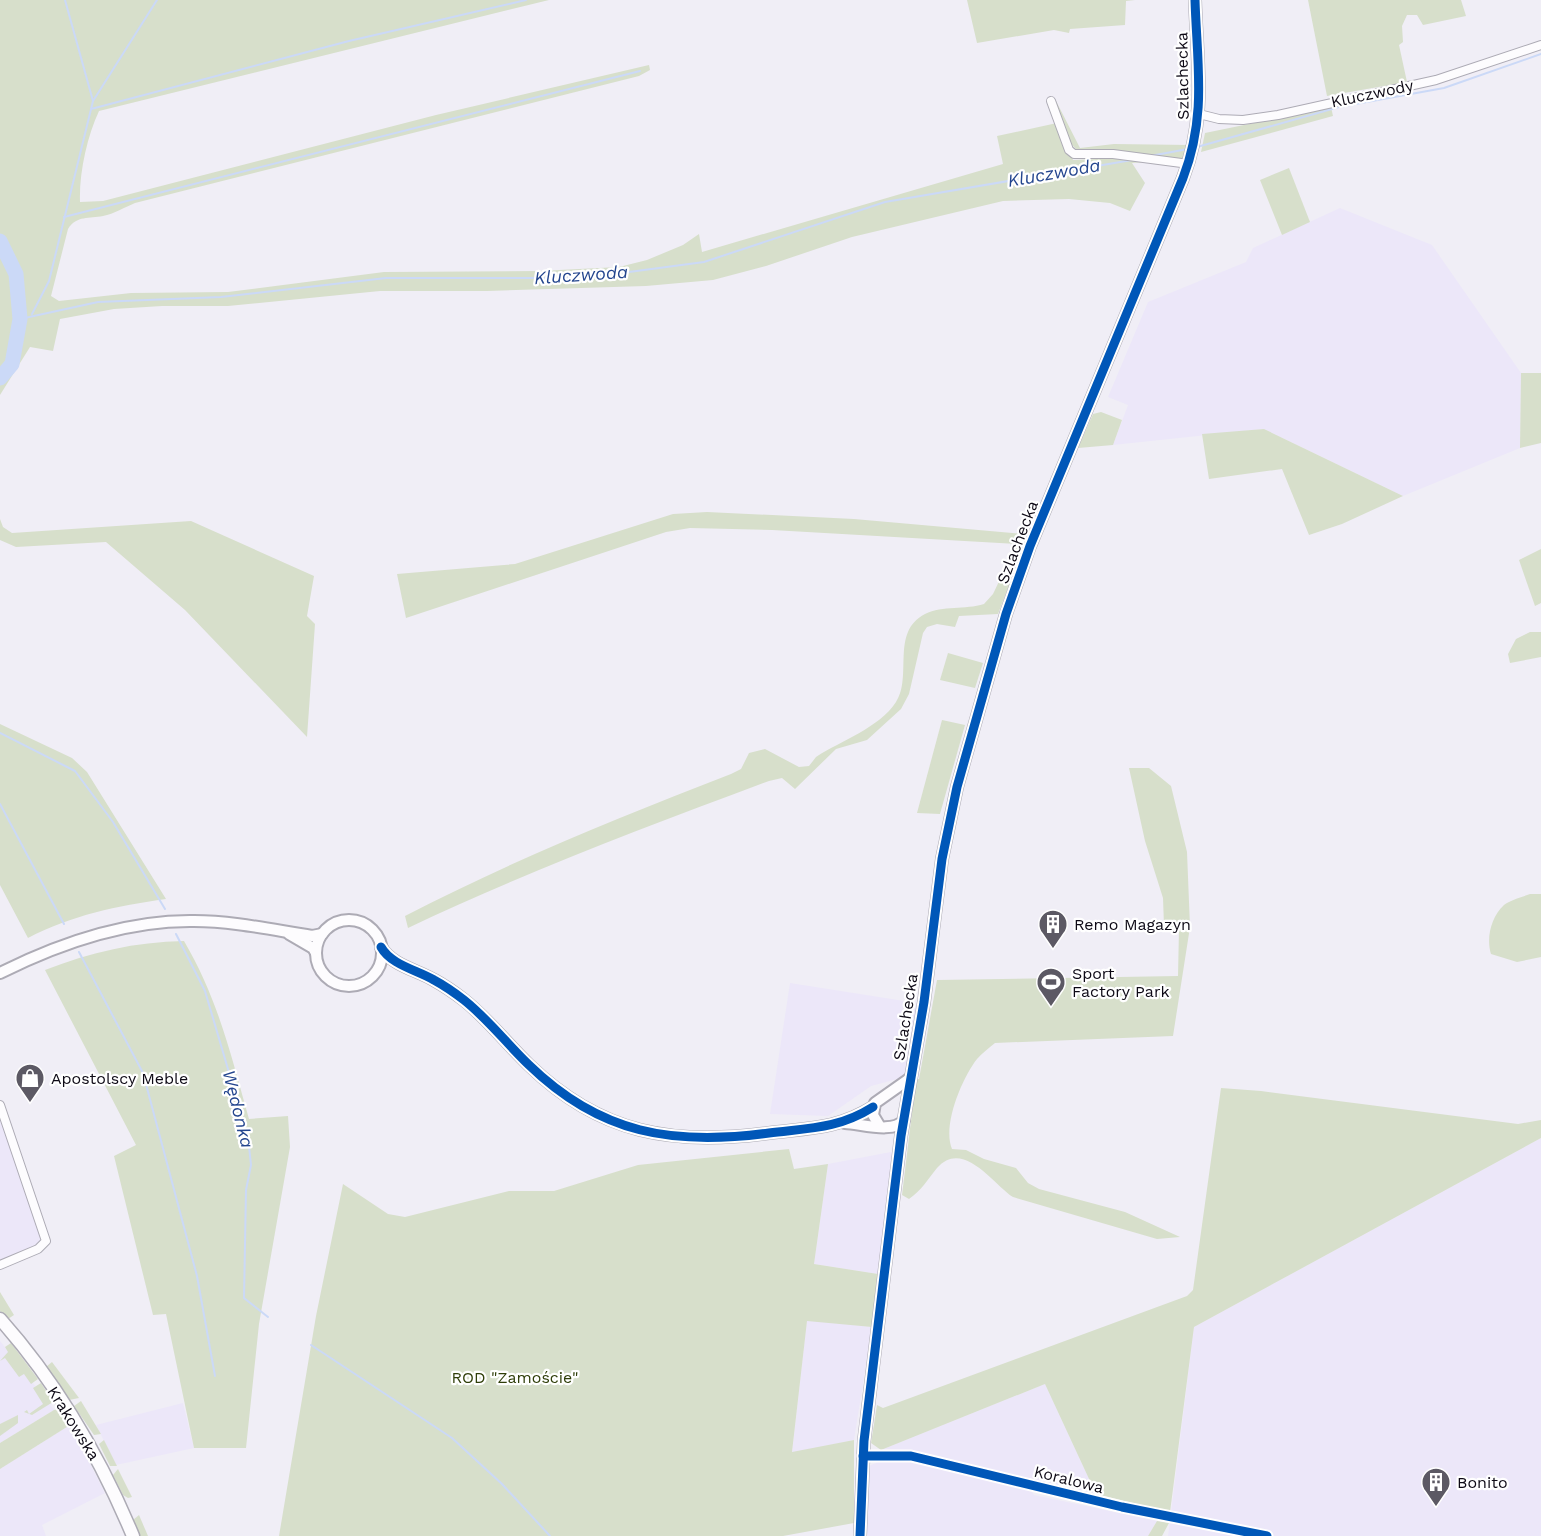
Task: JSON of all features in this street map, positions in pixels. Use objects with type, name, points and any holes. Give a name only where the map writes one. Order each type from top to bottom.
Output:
[{"type":"main road","name":"Krakowska","points":[[0,1319],[35,1362],[77,1423],[104,1472],[133,1536]]},
{"type":"street","name":"Szlachecka","points":[[860,1536],[862,1455],[904,1116],[924,1002],[946,840],[957,787],[1006,614],[1038,525],[1190,161],[1196,141],[1199,114],[1195,0]]},
{"type":"street","name":"Kluczwody","points":[[1199,114],[1219,119],[1243,120],[1278,115],[1436,80],[1541,45]]},
{"type":"street","points":[[1051,101],[1069,150],[1074,154],[1113,154],[1190,161]]},
{"type":"street","points":[[0,973],[67,945],[165,922],[238,924],[312,936],[322,934],[338,922],[357,921],[373,931],[384,954],[407,968],[435,980],[467,1003],[530,1066],[573,1100],[628,1128],[655,1134],[723,1137],[842,1123],[883,1127],[898,1126],[904,1116],[900,1100],[887,1095],[880,1097],[873,1107],[842,1123]]},
{"type":"street","points":[[286,932],[313,948],[322,972],[339,984],[357,984],[388,966],[407,968]]},
{"type":"street","points":[[316,953],[322,934]]},
{"type":"street","points":[[372,975],[381,959],[381,947]]},
{"type":"street","name":"Szlachecka","points":[[887,1095],[909,1079]]},
{"type":"street","points":[[0,1105],[46,1241],[38,1249],[0,1264]]},
{"type":"street","points":[[873,1107],[873,1115],[900,1149]]},
{"type":"street","name":"Koralowa","points":[[862,1455],[911,1456],[1122,1507],[1267,1536]]},
{"type":"shaded area","points":[[1340,208],[1432,245],[1521,373],[1520,448],[1403,496],[1264,429],[1113,445],[1128,405],[1108,397],[1148,302],[1246,262],[1253,248]]},
{"type":"shaded area","points":[[790,983],[917,1003],[905,1077],[871,1086],[828,1116],[770,1114]]},
{"type":"shaded area","points":[[0,1116],[41,1237],[38,1244],[0,1261]]},
{"type":"shaded area","points":[[1541,1138],[1541,1536],[1168,1536],[1194,1327]]},
{"type":"shaded area","points":[[896,1151],[878,1274],[814,1264],[828,1164]]},
{"type":"shaded area","points":[[807,1320],[872,1327],[854,1440],[792,1453]]},
{"type":"shaded area","points":[[0,1341],[54,1410],[0,1443]]},
{"type":"shaded area","points":[[1045,1384],[1096,1494],[928,1455],[881,1450]]},
{"type":"shaded area","points":[[183,1403],[194,1448],[116,1465],[96,1425]]},
{"type":"shaded area","points":[[70,1425],[105,1493],[42,1525],[46,1536],[0,1536],[0,1469]]},
{"type":"shaded area","points":[[885,1459],[921,1461],[1029,1488],[1034,1495],[1157,1521],[1148,1536],[864,1536],[865,1475],[869,1466]]},
{"type":"green space","points":[[0,0],[549,0],[99,111],[85,155],[80,202],[103,201],[436,115],[649,65],[650,70],[639,76],[135,203],[107,215],[75,221],[68,229],[51,296],[59,301],[131,293],[228,292],[384,272],[539,271],[619,267],[647,260],[683,245],[699,234],[702,252],[1003,164],[997,136],[1057,123],[1073,160],[1121,158],[1146,162],[1132,163],[1145,183],[1130,211],[1110,203],[1069,199],[1003,201],[852,237],[766,266],[713,280],[646,286],[487,291],[380,291],[228,306],[114,309],[60,319],[53,351],[30,347],[0,395]]},
{"type":"green space","points":[[967,0],[1135,0],[1126,1],[1125,25],[1070,29],[1069,33],[1054,30],[977,43]]},
{"type":"green space","points":[[1308,0],[1461,0],[1466,16],[1423,25],[1417,15],[1407,15],[1402,26],[1403,42],[1399,45],[1407,82],[1327,96]]},
{"type":"green space","points":[[1052,99],[1055,99],[1080,148],[1114,144],[1190,145],[1185,160],[1114,150],[1079,152],[1071,144]]},
{"type":"green space","points":[[1331,107],[1333,116],[1201,152],[1205,133]]},
{"type":"green space","points":[[1289,168],[1310,222],[1282,235],[1260,180]]},
{"type":"green space","points":[[1521,373],[1541,373],[1541,443],[1520,448]]},
{"type":"green space","points":[[1101,412],[1122,420],[1113,445],[1078,448],[1093,414]]},
{"type":"green space","points":[[1264,429],[1403,496],[1342,524],[1309,535],[1282,469],[1209,479],[1202,434]]},
{"type":"green space","points":[[707,512],[854,519],[1025,534],[1018,543],[1024,546],[998,614],[959,616],[955,627],[937,624],[927,627],[923,633],[909,694],[901,709],[867,740],[836,749],[795,789],[782,778],[769,781],[542,869],[408,928],[405,916],[566,840],[731,774],[741,769],[749,753],[765,749],[799,767],[809,766],[816,757],[880,719],[896,702],[903,680],[905,643],[914,622],[932,611],[984,604],[993,594],[1017,544],[772,530],[690,528],[666,532],[406,618],[397,574],[515,564],[673,514]]},
{"type":"green space","points":[[0,519],[3,527],[12,533],[191,521],[314,576],[307,616],[315,624],[307,737],[185,610],[106,542],[16,547],[0,540]]},
{"type":"green space","points":[[1541,549],[1541,603],[1535,606],[1519,560]]},
{"type":"green space","points":[[1530,632],[1541,632],[1541,657],[1510,663],[1508,654],[1516,639]]},
{"type":"green space","points":[[948,653],[983,663],[975,688],[940,680]]},
{"type":"green space","points":[[942,720],[965,725],[940,814],[917,813]]},
{"type":"green space","points":[[0,724],[72,758],[87,772],[166,899],[95,912],[61,923],[28,938],[0,885]]},
{"type":"green space","points":[[1129,768],[1149,768],[1171,786],[1187,852],[1190,927],[1173,1036],[995,1043],[977,1059],[965,1078],[955,1102],[950,1139],[952,1149],[966,1150],[984,1159],[1016,1168],[1028,1183],[1039,1189],[1125,1212],[1180,1237],[1157,1239],[1013,1197],[978,1167],[957,1158],[947,1160],[937,1168],[909,1199],[902,1195],[916,1079],[919,1079],[937,980],[1178,976],[1179,929],[1164,926],[1163,898],[1145,841]]},
{"type":"green space","points":[[1530,894],[1541,894],[1541,957],[1517,962],[1491,954],[1489,935],[1496,915],[1507,903]]},
{"type":"green space","points":[[184,941],[215,1006],[249,1119],[288,1116],[290,1147],[259,1324],[246,1448],[194,1448],[166,1314],[153,1315],[114,1156],[136,1145],[45,970],[113,949],[148,943]]},
{"type":"green space","points":[[1221,1088],[1261,1091],[1518,1124],[1541,1120],[1541,1138],[1194,1327],[1170,1512],[1096,1494],[1045,1384],[881,1450],[871,1443],[877,1405],[883,1408],[1187,1296],[1193,1290]]},
{"type":"green space","name":"ROD \"Zamoście\"","points":[[789,1149],[794,1169],[828,1164],[814,1264],[878,1274],[872,1327],[807,1321],[792,1452],[854,1440],[854,1523],[783,1536],[279,1536],[316,1316],[343,1184],[388,1214],[405,1217],[509,1191],[554,1191],[638,1165]]},
{"type":"green space","points":[[0,1292],[14,1315],[8,1319],[0,1311]]},
{"type":"green space","points":[[11,1343],[38,1379],[31,1384],[24,1374],[19,1377],[5,1358],[0,1361],[8,1352],[5,1347]]},
{"type":"green space","points":[[52,1362],[79,1398],[69,1400],[46,1367]]},
{"type":"green space","points":[[41,1383],[53,1402],[32,1415],[29,1414],[43,1404],[33,1388]]},
{"type":"green space","points":[[81,1401],[101,1434],[94,1435],[74,1406]]},
{"type":"green space","points":[[59,1409],[70,1425],[0,1469],[0,1443]]},
{"type":"green space","points":[[18,1415],[18,1423],[0,1436],[0,1424]]},
{"type":"green space","points":[[104,1440],[117,1466],[110,1466],[99,1444]]},
{"type":"green space","points":[[118,1469],[132,1497],[128,1498],[123,1495],[113,1475]]},
{"type":"green space","points":[[139,1515],[148,1536],[139,1536],[133,1520]]},
{"type":"green space","points":[[1157,1521],[1169,1523],[1162,1536],[1148,1536]]},
{"type":"waterway","points":[[65,0],[93,101]]},
{"type":"waterway","points":[[32,314],[49,281],[93,101],[157,0]]},
{"type":"waterway","points":[[91,109],[349,41],[526,0]]},
{"type":"waterway","name":"Kluczwoda","points":[[1197,147],[1339,107],[1444,88],[1541,54]]},
{"type":"waterway","points":[[64,217],[640,71]]},
{"type":"waterway","name":"Kluczwoda","points":[[1150,156],[1188,149]]},
{"type":"waterway","name":"Kluczwoda","points":[[20,319],[98,302],[221,297],[386,278],[584,278],[704,262],[885,202],[1132,160]]},
{"type":"waterway","points":[[0,241],[16,274],[20,319],[12,364],[0,378]]},
{"type":"waterway","name":"Wędonka","points":[[0,733],[75,771],[113,822],[165,909]]},
{"type":"waterway","points":[[0,804],[64,924]]},
{"type":"waterway","name":"Wędonka","points":[[176,934],[205,991],[248,1137],[251,1165],[246,1190],[244,1298],[268,1317]]},
{"type":"waterway","points":[[79,952],[143,1073],[197,1276],[215,1376]]},
{"type":"waterway","name":"Wędonka","points":[[311,1345],[452,1438],[502,1484],[550,1536]]},
{"type":"cycle path","points":[[860,1536],[864,1441],[901,1136],[924,1002],[942,859],[957,787],[1006,614],[1030,546],[1183,178],[1190,155],[1195,133],[1199,90],[1195,0]]},
{"type":"cycle path","points":[[381,947],[398,963],[434,980],[464,1000],[529,1065],[556,1088],[583,1107],[640,1130],[701,1138],[734,1137],[835,1124],[873,1107]]},
{"type":"cycle path","points":[[863,1456],[911,1456],[1122,1507],[1267,1536]]},
{"type":"place","name":"Remo Magazyn","points":[[1053,950]]},
{"type":"place","name":"Sport Factory Park","points":[[1051,1008]]},
{"type":"place","name":"Apostolscy Meble","points":[[30,1104]]},
{"type":"place","name":"Bonito","points":[[1436,1508]]}]
